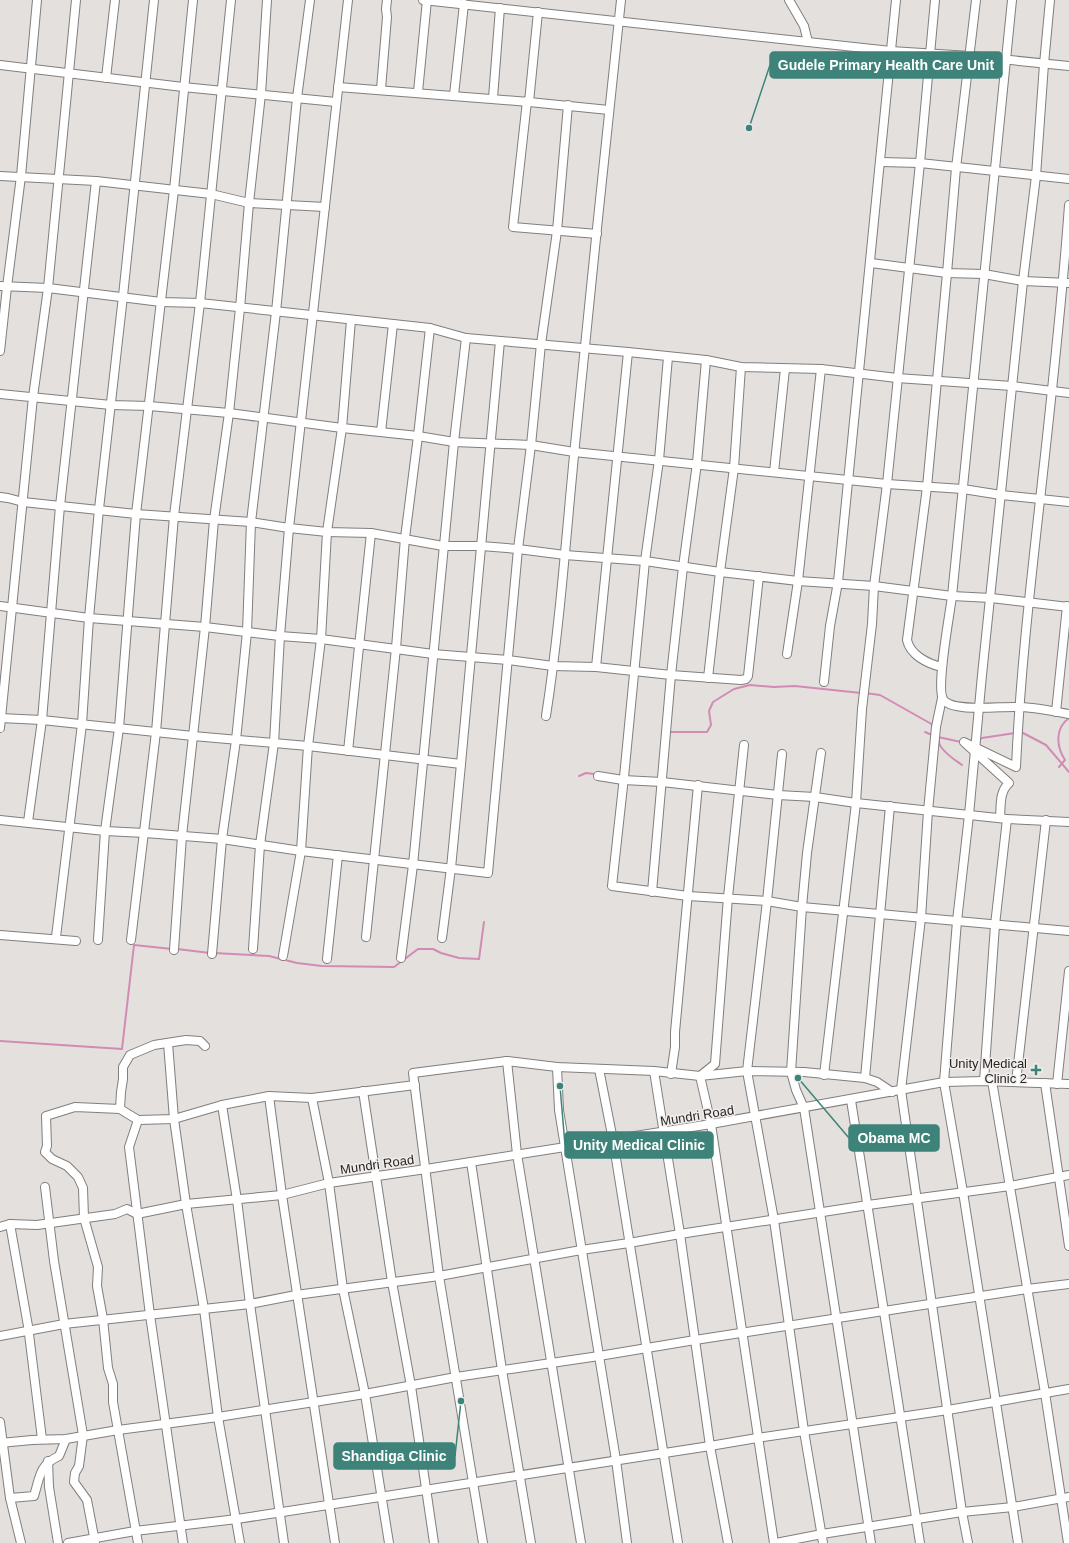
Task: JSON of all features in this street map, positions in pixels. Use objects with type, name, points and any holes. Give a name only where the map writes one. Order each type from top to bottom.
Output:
[{"type":"street","points":[[0,351],[3,286],[21,176],[37,0]]},
{"type":"street","points":[[0,728],[33,397],[48,288],[76,0]]},
{"type":"street","points":[[106,78],[115,0]]},
{"type":"street","points":[[56,937],[68,827],[82,724],[88,618],[154,0]]},
{"type":"street","points":[[98,940],[105,831],[119,728],[126,620],[136,514],[174,190],[183,87],[193,0]]},
{"type":"street","points":[[131,940],[156,732],[174,516],[200,303],[231,0]]},
{"type":"street","points":[[174,950],[182,836],[205,627],[214,520],[229,413],[240,308],[248,203],[261,94],[267,0]]},
{"type":"street","points":[[212,954],[222,839],[236,740],[247,632],[251,522],[276,312],[297,98],[310,0]]},
{"type":"street","points":[[253,949],[260,845],[274,743],[280,636],[289,528],[302,423],[348,0]]},
{"type":"street","points":[[381,89],[387,0]]},
{"type":"street","points":[[423,0],[891,51],[929,52],[1069,66]]},
{"type":"street","points":[[418,92],[427,0]]},
{"type":"street","points":[[546,716],[554,666],[566,555],[584,348],[621,0]]},
{"type":"street","points":[[789,0],[804,26],[808,42]]},
{"type":"street","points":[[824,682],[830,626],[838,582],[896,0]]},
{"type":"street","points":[[824,1075],[856,803],[862,709],[872,624],[874,586],[887,484],[935,0]]},
{"type":"street","points":[[942,667],[931,665],[912,651],[908,646],[907,640],[927,487],[948,273],[956,168],[976,0]]},
{"type":"street","points":[[968,1543],[962,1512],[901,1090],[921,918],[928,811],[936,727],[942,698],[942,667],[952,596],[1012,0]]},
{"type":"street","points":[[1018,1543],[963,1192],[944,1082],[979,708],[1012,386],[1036,176],[1050,0]]},
{"type":"street","points":[[454,95],[464,4]]},
{"type":"street","points":[[493,98],[500,8]]},
{"type":"street","points":[[538,12],[513,227],[596,234]]},
{"type":"street","points":[[0,65],[183,87],[336,102]]},
{"type":"street","points":[[338,87],[493,98],[609,110]]},
{"type":"street","points":[[0,820],[105,831],[222,839],[301,851],[488,873],[518,549],[532,445],[541,344],[557,231],[568,105]]},
{"type":"street","points":[[881,162],[920,163],[1069,179]]},
{"type":"street","points":[[0,176],[96,181],[135,187],[210,194],[248,203],[325,207]]},
{"type":"street","points":[[28,822],[42,720],[60,506],[85,292],[96,181]]},
{"type":"street","points":[[1068,1543],[1065,1498],[1045,1393],[1010,1186],[988,1081],[995,925],[1004,819],[1002,794],[1004,787],[1009,783],[964,742],[1016,768],[1018,707],[1028,602],[1040,499],[1050,392],[1066,283],[1069,205]]},
{"type":"street","points":[[871,262],[948,273],[984,274],[1024,281],[1066,283]]},
{"type":"street","points":[[3,286],[48,288],[123,296],[161,302],[200,303],[430,328],[466,338],[706,360],[741,367],[821,369],[897,378],[1012,386],[1050,392],[1069,393]]},
{"type":"street","points":[[283,956],[301,851],[308,746],[320,639],[327,532],[342,428],[351,320]]},
{"type":"street","points":[[381,432],[393,324]]},
{"type":"street","points":[[366,937],[373,859],[386,755],[404,538],[418,436],[430,328]]},
{"type":"street","points":[[401,958],[413,865],[443,546],[466,338]]},
{"type":"street","points":[[442,938],[451,868],[500,341]]},
{"type":"street","points":[[596,667],[628,352]]},
{"type":"street","points":[[668,357],[659,460],[645,561],[612,886],[688,896],[728,897],[880,914],[1069,931]]},
{"type":"street","points":[[652,892],[671,675],[683,567],[697,463],[706,360]]},
{"type":"street","points":[[708,678],[734,468],[741,367]]},
{"type":"street","points":[[774,472],[785,369]]},
{"type":"street","points":[[787,654],[798,580],[808,476],[821,369]]},
{"type":"street","points":[[0,394],[111,405],[149,406],[229,413],[342,428],[418,436],[454,442],[532,445],[574,452],[697,463],[887,484],[963,489],[1001,495],[1069,502]]},
{"type":"street","points":[[0,497],[23,502],[136,514],[251,522],[327,532],[372,534],[404,538],[443,546],[481,546],[566,555],[645,561],[720,572],[798,580],[838,582],[952,596],[991,598],[1068,606],[1056,712]]},
{"type":"street","points":[[348,751],[372,534]]},
{"type":"street","points":[[0,606],[88,618],[205,627],[320,639],[433,654],[508,660],[554,666],[596,667],[671,675],[741,680],[746,679],[748,676],[759,576]]},
{"type":"street","points":[[942,698],[948,704],[954,706],[979,708],[1018,707],[1069,714]]},
{"type":"street","points":[[1,718],[42,720],[193,736],[308,746],[461,764]]},
{"type":"street","points":[[700,1076],[715,1064],[728,897],[744,745]]},
{"type":"street","points":[[821,753],[807,853],[802,906],[791,1072],[796,1090],[804,1108],[871,1543]]},
{"type":"street","points":[[782,754],[767,901],[746,1071],[774,1220],[804,1430],[823,1543]]},
{"type":"street","points":[[598,776],[623,780],[662,782],[815,797],[856,803],[1004,819],[1069,822]]},
{"type":"street","points":[[671,1074],[675,1048],[675,1032],[698,786]]},
{"type":"street","points":[[865,1078],[890,806]]},
{"type":"street","points":[[1016,1082],[1046,820]]},
{"type":"street","points":[[327,959],[338,855]]},
{"type":"street","points":[[0,935],[76,941]]},
{"type":"street","points":[[1057,1084],[1069,971]]},
{"type":"street","points":[[120,1109],[123,1067],[130,1055],[154,1045],[186,1040],[200,1041],[205,1046]]},
{"type":"street","points":[[168,1043],[174,1119],[186,1204],[204,1309],[218,1417],[240,1543]]},
{"type":"street","points":[[483,1543],[439,1276],[413,1073],[507,1061],[557,1067],[599,1070],[654,1071],[700,1076],[746,1071],[791,1072],[865,1078],[878,1082],[892,1092]]},
{"type":"street","points":[[507,1061],[517,1154],[580,1543]]},
{"type":"street","points":[[557,1067],[560,1110],[581,1250],[616,1460],[627,1543]]},
{"type":"street","points":[[599,1070],[613,1140],[678,1543]]},
{"type":"street","points":[[654,1071],[680,1234],[710,1446],[728,1543]]},
{"type":"street","points":[[700,1076],[711,1124],[757,1438],[775,1543],[916,1519],[962,1512],[1013,1507],[1065,1498]]},
{"type":"street","name":"Mundri Road","points":[[0,1227],[10,1224],[37,1224],[115,1214],[127,1209],[137,1214],[186,1204],[282,1195],[329,1183],[426,1170],[517,1154],[566,1148],[755,1117],[944,1082],[988,1081],[1069,1084]]},
{"type":"street","points":[[1045,1083],[1069,1246]]},
{"type":"street","points":[[138,1543],[113,1402],[113,1384],[108,1368],[103,1319],[97,1286],[98,1267],[84,1218],[83,1188],[78,1177],[67,1166],[52,1159],[45,1152],[46,1116],[75,1107],[120,1109],[138,1120],[174,1119],[222,1105],[269,1096],[312,1098],[415,1085]]},
{"type":"street","points":[[364,1091],[392,1282],[411,1386],[434,1543]]},
{"type":"street","points":[[269,1096],[296,1295],[335,1543]]},
{"type":"street","points":[[312,1098],[329,1183],[344,1289],[365,1394],[382,1496],[388,1543]]},
{"type":"street","points":[[851,1100],[920,1543]]},
{"type":"street","points":[[222,1105],[237,1200],[250,1304],[284,1543]]},
{"type":"street","points":[[138,1120],[129,1148],[150,1315],[183,1543]]},
{"type":"street","points":[[471,1162],[502,1370],[531,1543]]},
{"type":"street","points":[[0,1336],[64,1324],[250,1304],[296,1295],[439,1276],[581,1250],[629,1244],[680,1234],[868,1205],[1010,1186],[1069,1175]]},
{"type":"street","points":[[45,1187],[54,1261],[83,1435],[79,1466],[74,1473],[74,1482],[87,1500],[95,1541]]},
{"type":"street","points":[[10,1224],[29,1331],[42,1439]]},
{"type":"street","points":[[2,1443],[42,1439],[66,1439],[83,1435],[218,1417],[365,1394],[456,1377],[551,1364],[836,1318],[1069,1284]]},
{"type":"street","points":[[68,1543],[95,1541],[136,1531],[237,1519],[710,1446],[804,1430],[948,1410],[995,1400],[1069,1389]]},
{"type":"street","points":[[0,1422],[10,1498],[21,1543]]},
{"type":"street","points":[[10,1498],[34,1496],[39,1474],[48,1461],[59,1456],[66,1439]]},
{"type":"street","points":[[48,1461],[49,1487],[58,1543]]},
{"type":"waterway","points":[[668,732],[707,732],[711,725],[709,711],[713,702],[734,689],[750,685],[774,687],[795,686],[861,693]]},
{"type":"waterway","points":[[865,693],[880,695],[935,726]]},
{"type":"waterway","points":[[1059,767],[1065,760],[1060,749],[1058,738],[1059,732],[1064,722],[1069,718]]},
{"type":"waterway","points":[[925,732],[932,735]]},
{"type":"waterway","points":[[938,733],[939,743],[943,750],[962,765]]},
{"type":"waterway","points":[[979,740],[982,738],[1015,733]]},
{"type":"waterway","points":[[1020,733],[1023,733],[1046,745],[1069,772]]},
{"type":"waterway","points":[[938,737],[961,742]]},
{"type":"waterway","points":[[579,776],[586,773],[595,774]]},
{"type":"waterway","points":[[214,953],[269,956],[297,963],[322,966],[394,967],[418,949],[433,949],[459,958],[479,959],[484,922]]},
{"type":"waterway","points":[[0,1041],[122,1049],[134,945],[172,949]]},
{"type":"waterway","points":[[177,949],[210,953]]},
{"type":"place","name":"Gudele Primary Health Care Unit","points":[[749,128]]},
{"type":"place","name":"Unity Medical Clinic 2","points":[[1036,1070]]},
{"type":"place","name":"Obama MC","points":[[798,1078]]},
{"type":"place","name":"Unity Medical Clinic","points":[[560,1086]]},
{"type":"place","name":"Shandiga Clinic","points":[[461,1401]]}]
